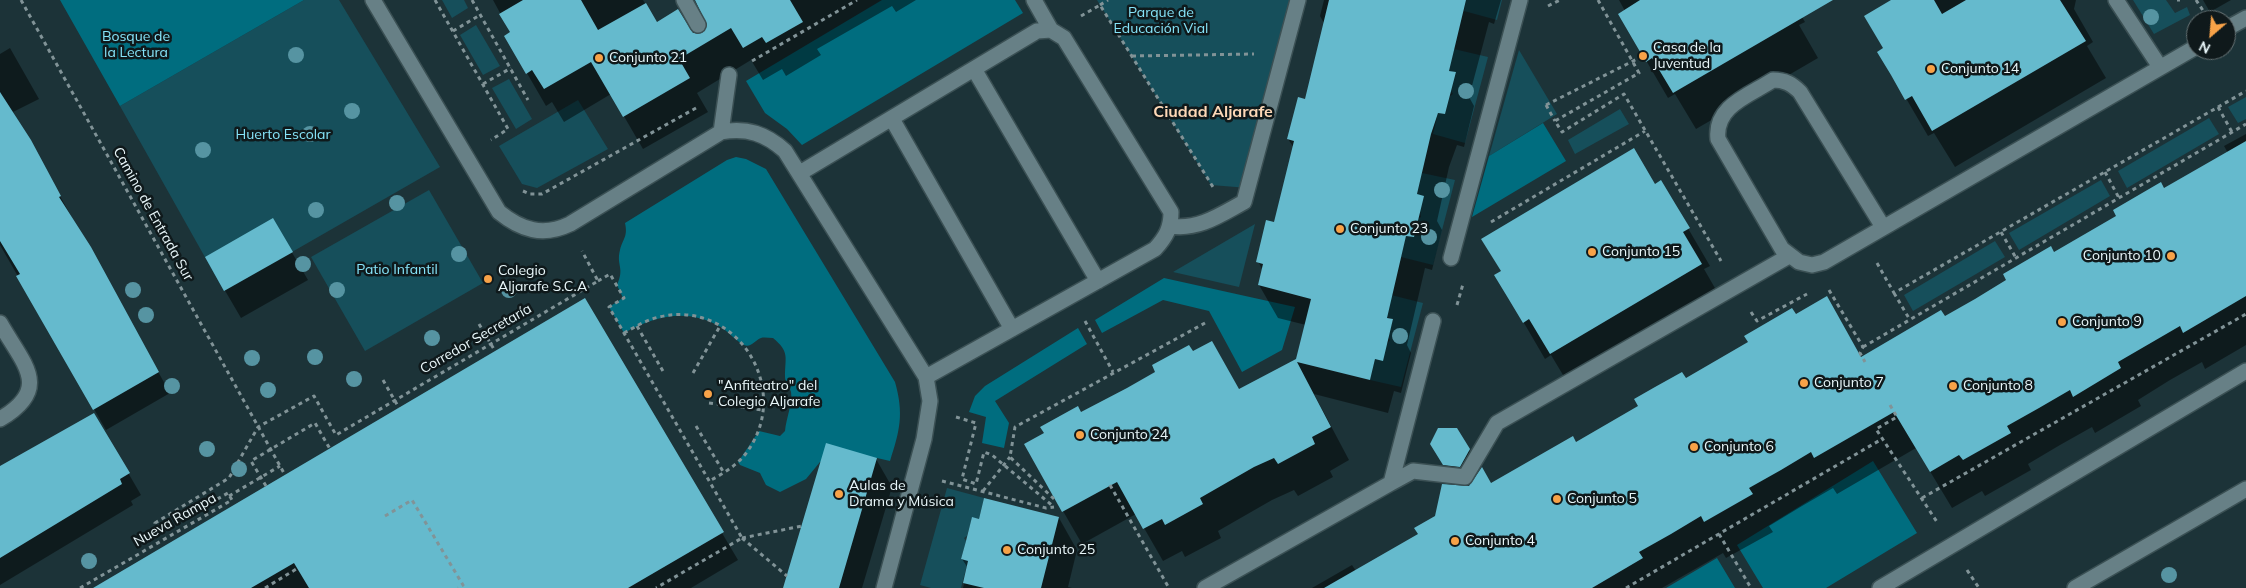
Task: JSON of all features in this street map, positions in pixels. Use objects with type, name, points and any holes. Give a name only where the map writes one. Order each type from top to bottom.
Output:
[{"type":"street","points":[[373,0],[499,212],[524,229],[540,232],[557,231],[721,132],[734,129],[752,131],[772,140],[785,152],[800,173],[926,377],[930,401],[924,439],[884,588]]},
{"type":"street","points":[[684,0],[698,25]]},
{"type":"street","points":[[926,377],[1155,249],[1165,238],[1171,226],[1171,212],[1064,38],[1051,30],[1034,0]]},
{"type":"street","points":[[1171,226],[1186,228],[1244,202],[1298,0]]},
{"type":"street","points":[[1451,258],[1520,0]]},
{"type":"street","points":[[2116,0],[2160,67]]},
{"type":"street","points":[[800,173],[1038,31],[1051,30]]},
{"type":"street","points":[[1883,227],[1800,92],[1793,85],[1782,80],[1773,80],[1726,109],[1717,127],[1718,139],[1782,249],[1789,256],[1807,264],[1824,262],[2186,52]]},
{"type":"street","points":[[974,69],[1098,281]]},
{"type":"street","points":[[721,132],[729,75]]},
{"type":"street","points":[[892,119],[1012,329]]},
{"type":"street","points":[[1204,588],[1414,471],[1464,477],[1497,423],[1789,256]]},
{"type":"street","points":[[1391,483],[1434,321]]},
{"type":"street","points":[[0,323],[27,370],[30,383],[30,393],[24,403],[0,419]]},
{"type":"street","points":[[1880,588],[2246,371]]},
{"type":"street","points":[[2075,588],[2246,489]]},
{"type":"path","name":"Camino de Entrada Sur","points":[[21,0],[285,475]]},
{"type":"path","points":[[435,0],[508,129],[486,143]]},
{"type":"path","points":[[472,0],[528,100]]},
{"type":"path","points":[[729,75],[857,0]]},
{"type":"path","points":[[1042,14],[1048,12],[1076,19],[1108,0]]},
{"type":"path","points":[[1100,5],[1227,211]]},
{"type":"path","points":[[453,31],[480,15]]},
{"type":"path","points":[[1132,56],[1284,53]]},
{"type":"path","points":[[1555,122],[1546,106],[1643,56]]},
{"type":"path","points":[[483,84],[511,68]]},
{"type":"path","points":[[515,187],[530,194],[542,194],[726,91]]},
{"type":"path","points":[[2218,107],[2232,132]]},
{"type":"path","points":[[1866,362],[1860,353],[1863,347],[2246,124]]},
{"type":"path","points":[[1486,225],[1645,131]]},
{"type":"path","points":[[2105,172],[2119,198]]},
{"type":"path","points":[[2001,232],[2016,258]]},
{"type":"path","points":[[582,250],[598,281],[610,274],[624,298],[609,307],[742,538],[787,576]]},
{"type":"path","points":[[1807,264],[1825,284],[1863,347]]},
{"type":"path","points":[[1455,312],[1465,276]]},
{"type":"path","name":"Corredor Secretaría","points":[[258,427],[314,396],[336,435],[598,281]]},
{"type":"path","points":[[1894,293],[1910,320]]},
{"type":"path","points":[[1922,498],[2246,314]]},
{"type":"path","points":[[624,333],[636,326],[660,317],[675,315],[705,319],[732,334],[752,357],[763,385],[763,410],[759,431],[743,457],[724,473],[709,481]]},
{"type":"path","points":[[1082,316],[1113,372]]},
{"type":"path","points":[[983,492],[1010,457],[1015,427],[1205,322]]},
{"type":"path","points":[[479,324],[495,351]]},
{"type":"path","points":[[636,326],[664,373]]},
{"type":"path","points":[[694,373],[720,326]]},
{"type":"path","points":[[383,380],[399,408]]},
{"type":"path","points":[[710,403],[763,410]]},
{"type":"path","points":[[1890,405],[1897,416],[1876,430],[1937,523]]},
{"type":"path","points":[[266,486],[251,460],[315,423],[330,449]]},
{"type":"path","points":[[956,484],[1046,508],[1054,507],[992,455],[984,452],[976,484],[962,479],[976,423]]},
{"type":"path","points":[[696,426],[724,473]]},
{"type":"path","name":"Nueva Rampa","points":[[80,588],[232,500],[228,493],[160,532],[155,523],[229,478],[258,427]]},
{"type":"path","points":[[1626,588],[1882,439]]},
{"type":"path","points":[[1010,457],[1054,498]]},
{"type":"path","points":[[229,496],[280,466]]},
{"type":"path","points":[[1110,485],[1169,588]]},
{"type":"path","points":[[385,516],[412,500],[463,585],[458,588]]},
{"type":"path","points":[[656,588],[742,538],[802,526]]},
{"type":"path","points":[[1719,534],[1751,588]]},
{"type":"path","points":[[1963,564],[1979,588]]},
{"type":"path","points":[[265,588],[298,568]]},
{"type":"green space","name":"Bosque de la Lectura","points":[[60,0],[304,0],[120,106]]},
{"type":"green space","name":"Huerto Escolar","points":[[304,0],[339,0],[440,167],[224,291],[120,106]]},
{"type":"green space","points":[[442,0],[464,0],[468,8],[452,18]]},
{"type":"green space","points":[[882,0],[1015,0],[1023,13],[802,145],[787,129],[765,113],[746,81]]},
{"type":"green space","name":"Parque de Educación Vial","points":[[1097,0],[1298,0],[1248,188],[1211,185]]},
{"type":"green space","points":[[1466,0],[1502,0],[1497,20],[1464,11]]},
{"type":"green space","points":[[2133,0],[2166,0],[2175,13],[2187,7],[2186,17],[2154,34]]},
{"type":"green space","points":[[476,25],[500,66],[483,75],[460,35]]},
{"type":"green space","points":[[1454,49],[1488,57],[1465,143],[1433,134],[1438,113],[1445,114],[1450,96],[1453,94],[1451,91],[1456,73],[1449,71]]},
{"type":"green space","points":[[1519,50],[1557,114],[1489,156]]},
{"type":"green space","points":[[509,79],[532,119],[516,129],[492,88]]},
{"type":"green space","points":[[2246,97],[2246,119],[2238,123],[2228,107]]},
{"type":"green space","points":[[578,100],[608,149],[537,188],[522,184],[499,146]]},
{"type":"green space","points":[[1620,109],[1629,124],[1575,154],[1568,140]]},
{"type":"green space","points":[[2209,118],[2219,134],[2127,188],[2118,171]]},
{"type":"green space","points":[[1543,123],[1566,161],[1472,217],[1489,156]]},
{"type":"green space","points":[[736,157],[746,159],[766,169],[895,382],[898,393],[900,422],[890,461],[877,458],[820,462],[806,479],[780,492],[766,485],[760,473],[740,465],[738,462],[759,431],[780,436],[785,431],[791,396],[785,379],[785,355],[782,347],[773,338],[759,339],[746,346],[719,326],[695,317],[671,316],[647,322],[624,333],[609,307],[623,298],[617,285],[620,274],[619,255],[626,235],[625,223],[727,160]]},
{"type":"green space","points":[[1422,173],[1455,180],[1433,265],[1401,257],[1406,236],[1414,237],[1418,219],[1421,217],[1417,194]]},
{"type":"green space","points":[[2101,180],[2110,196],[2019,250],[2009,233]]},
{"type":"green space","name":"Patio Infantil","points":[[429,190],[483,283],[365,351],[311,257]]},
{"type":"green space","points":[[1255,224],[1239,287],[1173,272]]},
{"type":"green space","points":[[1995,241],[2005,257],[1913,311],[1904,295]]},
{"type":"green space","points":[[1164,278],[1295,307],[1282,350],[1242,372],[1209,311],[1163,300],[1102,333],[1095,320]]},
{"type":"green space","points":[[1391,295],[1423,303],[1401,387],[1370,380],[1375,359],[1390,340],[1388,337],[1393,319],[1386,317]]},
{"type":"green space","points":[[1078,328],[1087,344],[995,401],[1009,423],[1004,448],[982,443],[986,417],[969,412],[975,396],[985,386]]},
{"type":"green space","points":[[1873,461],[1917,533],[1826,588],[1763,588],[1737,545]]},
{"type":"green space","points":[[947,488],[984,498],[979,519],[972,518],[967,536],[964,538],[966,541],[961,559],[968,561],[961,588],[931,588],[920,585]]},
{"type":"green space","points":[[1717,558],[1735,588],[1666,588]]},
{"type":"building","name":"Conjunto 21","points":[[523,0],[581,0],[598,30],[646,3],[657,22],[678,9],[693,33],[702,33],[707,25],[695,0],[790,0],[803,22],[766,43],[762,37],[743,48],[731,28],[679,59],[690,78],[623,117],[591,62],[544,89],[532,70],[526,74],[504,36],[510,32],[499,14]]},
{"type":"building","points":[[1329,0],[1466,0],[1449,71],[1456,72],[1445,114],[1438,113],[1431,134],[1417,194],[1424,196],[1414,237],[1406,236],[1387,318],[1393,319],[1383,361],[1375,359],[1370,380],[1297,362],[1331,427],[1312,437],[1315,444],[1278,464],[1274,458],[1254,467],[1200,498],[1203,504],[1165,525],[1162,519],[1143,529],[1117,482],[1062,512],[1024,444],[1044,433],[1040,427],[1078,406],[1081,412],[1127,388],[1155,372],[1152,365],[1189,345],[1193,351],[1212,341],[1239,389],[1296,359],[1311,299],[1258,285],[1263,264],[1256,262],[1266,220],[1274,222],[1294,141],[1287,139],[1298,97],[1305,99]]},
{"type":"building","points":[[1640,0],[1833,0],[1673,93],[1652,58],[1646,62],[1618,14]]},
{"type":"building","name":"Conjunto 14","points":[[1891,0],[1934,0],[1942,14],[1966,0],[2060,0],[2086,41],[1932,131],[1912,96],[1905,100],[1877,52],[1883,48],[1864,16]]},
{"type":"building","points":[[0,92],[31,140],[61,196],[59,197],[91,247],[159,372],[93,410],[16,276],[20,274],[0,241]]},
{"type":"building","points":[[2246,141],[2246,296],[2183,333],[2180,326],[2118,362],[2121,368],[2073,397],[2070,390],[2007,426],[2011,433],[1963,460],[1959,455],[1930,472],[1894,412],[1814,458],[1811,452],[1749,488],[1753,494],[1704,522],[1701,516],[1639,552],[1643,558],[1592,588],[1324,588],[1418,534],[1414,528],[1435,516],[1442,484],[1469,486],[1482,467],[1491,483],[1573,436],[1576,442],[1638,406],[1634,399],[1682,372],[1686,378],[1748,342],[1744,336],[1792,308],[1796,314],[1827,296],[1861,357],[1941,310],[1945,316],[1975,299],[2006,280],[2003,274],[2051,246],[2054,252],[2116,216],[2113,210],[2161,182],[2164,188]]},
{"type":"building","name":"Conjunto 15","points":[[1634,148],[1655,184],[1661,180],[1690,228],[1683,232],[1702,264],[1550,354],[1529,319],[1523,323],[1494,275],[1501,271],[1481,239]]},
{"type":"building","points":[[273,218],[293,252],[224,291],[205,257]]},
{"type":"building","points":[[585,298],[724,532],[628,588],[309,588],[294,563],[251,588],[93,588]]},
{"type":"building","points":[[94,413],[130,473],[120,479],[122,484],[0,558],[0,466]]},
{"type":"building","points":[[1438,428],[1457,428],[1470,449],[1460,467],[1443,465],[1430,444]]},
{"type":"building","name":"Aulas de Drama y Música","points":[[826,443],[877,458],[839,588],[783,588]]},
{"type":"building","name":"Conjunto 25","points":[[984,498],[1059,517],[1041,588],[984,588],[963,583],[968,561],[961,559],[972,517],[979,519]]},
{"type":"place","name":"Casa de la Juventud","points":[[1643,56]]},
{"type":"place","name":"Conjunto 21","points":[[599,58]]},
{"type":"place","name":"Conjunto 14","points":[[1931,69]]},
{"type":"place","name":"Conjunto 23","points":[[1340,229]]},
{"type":"place","name":"Conjunto 15","points":[[1592,252]]},
{"type":"place","name":"Conjunto 10","points":[[2171,256]]},
{"type":"place","name":"Colegio Aljarafe S.C.A","points":[[488,279]]},
{"type":"place","name":"Conjunto 9","points":[[2062,322]]},
{"type":"place","name":"Conjunto 7","points":[[1804,383]]},
{"type":"place","name":"Conjunto 8","points":[[1953,386]]},
{"type":"place","name":"\"Anfiteatro\" del Colegio Aljarafe","points":[[708,394]]},
{"type":"place","name":"Conjunto 24","points":[[1080,435]]},
{"type":"place","name":"Conjunto 6","points":[[1694,447]]},
{"type":"place","name":"Aulas de Drama y Música","points":[[839,494]]},
{"type":"place","name":"Conjunto 5","points":[[1557,499]]},
{"type":"place","name":"Conjunto 4","points":[[1455,541]]},
{"type":"place","name":"Conjunto 25","points":[[1007,550]]},
{"type":"district","name":"Ciudad Aljarafe","points":[[1213,112]]}]
